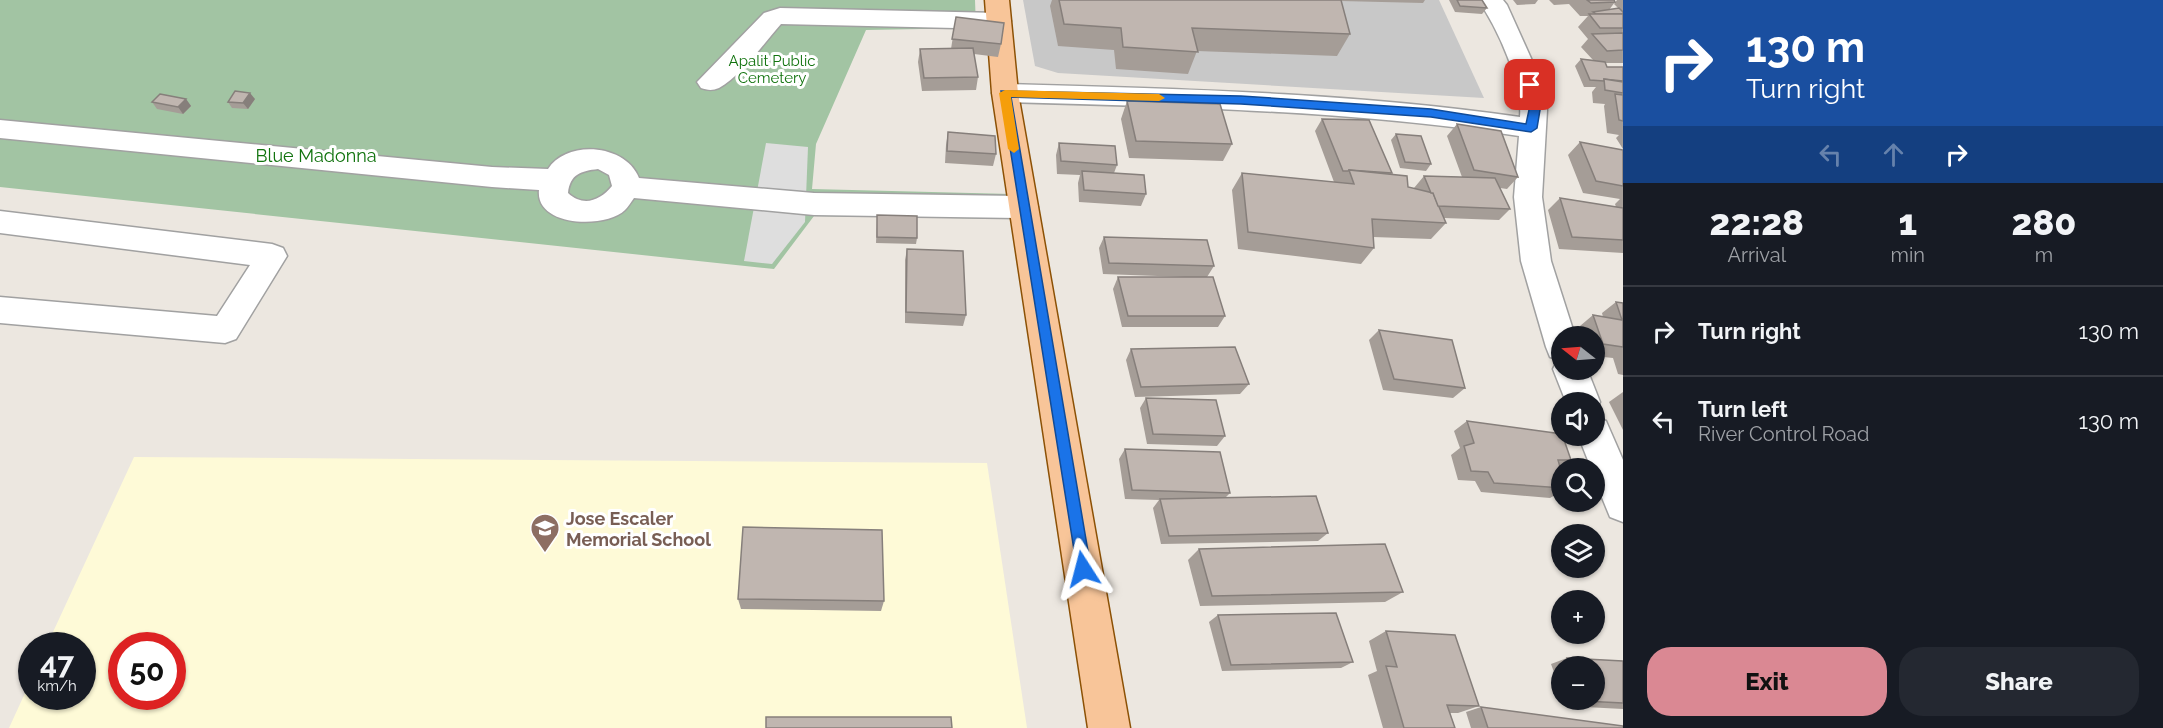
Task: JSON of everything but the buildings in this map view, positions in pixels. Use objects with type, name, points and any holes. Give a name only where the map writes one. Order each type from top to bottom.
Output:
[{"type":"main road","points":[[999,10],[1005,93],[1109,728]]},
{"type":"street","points":[[1490,0],[1498,10],[1530,85],[1534,110],[1528,197],[1536,261],[1556,326]]},
{"type":"street","points":[[710,82],[725,70],[767,9],[800,16],[999,10]]},
{"type":"street","points":[[1005,93],[1241,100],[1431,113],[1531,128]]},
{"type":"street","points":[[0,129],[492,177],[554,180]]},
{"type":"street","points":[[599,159],[615,164],[625,174],[626,187],[614,204],[591,212],[568,210],[553,197],[554,180],[564,168],[599,159]]},
{"type":"street","points":[[626,187],[814,204],[1023,207]]},
{"type":"street","points":[[0,222],[272,256],[225,330],[0,310]]},
{"type":"street","points":[[1600,446],[1623,505]]},
{"type":"shaded area","points":[[1023,0],[1439,0],[1484,98],[1058,73],[1035,66]]},
{"type":"shaded area","points":[[766,143],[808,147],[805,222],[772,264],[744,261]]},
{"type":"shaded area","name":"Jose Escaler Memorial School","points":[[134,457],[987,463],[1027,728],[9,728],[18,708],[96,710],[96,632],[53,632]]},
{"type":"green space","points":[[0,0],[975,0],[976,28],[866,30],[816,144],[812,189],[1011,194],[1016,219],[814,216],[774,269],[0,187]]},
{"type":"slow traffic","points":[[1014,149],[1005,93],[1159,98]]},
{"type":"place","name":"Jose Escaler Memorial School","points":[[545,554]]},
{"type":"route","points":[[1083,569],[1005,93],[1241,100],[1431,113],[1531,128],[1534,110],[1530,85]]},
{"type":"park label","name":"Apalit Public Cemetery","points":[[772,70]]},
{"type":"park label","name":"Blue Madonna","points":[[316,155]]}]
